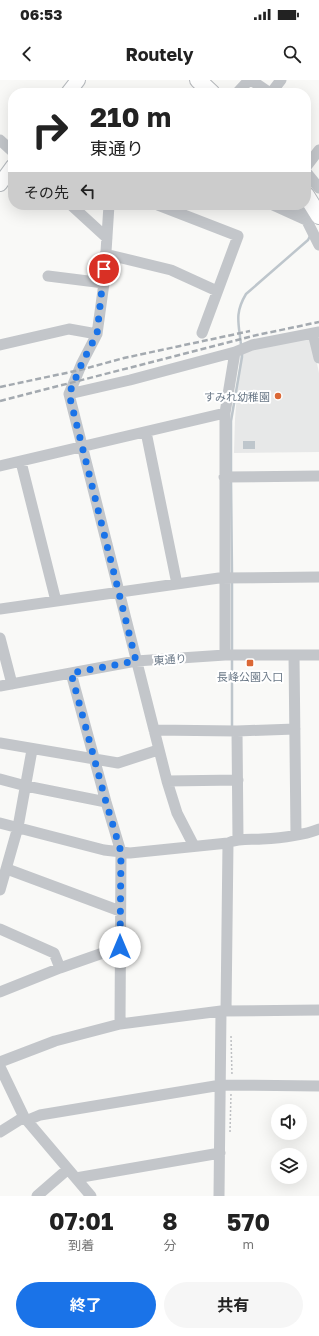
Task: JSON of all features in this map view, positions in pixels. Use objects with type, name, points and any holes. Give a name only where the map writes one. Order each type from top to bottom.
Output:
[{"type":"highway","points":[[198,80],[207,88]]},
{"type":"main road","points":[[0,184],[8,173]]},
{"type":"street","points":[[242,88],[250,80],[263,88]]},
{"type":"street","points":[[275,88],[282,80]]},
{"type":"street","points":[[0,140],[8,147]]},
{"type":"street","points":[[311,160],[319,150]]},
{"type":"street","points":[[311,178],[319,188]]},
{"type":"street","points":[[76,210],[107,238]]},
{"type":"street","points":[[109,210],[104,283],[97,334],[82,363],[69,394],[81,448],[119,592],[158,750],[177,813],[194,846]]},
{"type":"street","points":[[171,210],[238,236],[202,332]]},
{"type":"street","points":[[186,216],[188,210]]},
{"type":"street","points":[[288,210],[313,218]]},
{"type":"street","points":[[304,210],[313,218],[319,245]]},
{"type":"street","points":[[105,254],[171,270],[218,291]]},
{"type":"street","points":[[48,276],[104,283]]},
{"type":"street","points":[[0,345],[69,329],[97,334]]},
{"type":"street","points":[[69,394],[130,380],[235,352],[252,345],[316,332],[319,358]]},
{"type":"street","points":[[225,655],[225,413],[235,352]]},
{"type":"street","points":[[0,466],[225,413]]},
{"type":"street","points":[[146,432],[177,584]]},
{"type":"street","points":[[22,462],[56,600]]},
{"type":"street","points":[[224,478],[319,476]]},
{"type":"street","points":[[0,609],[56,600],[224,578],[319,577]]},
{"type":"street","points":[[0,638],[12,684]]},
{"type":"street","name":"東通り","points":[[0,686],[136,661],[225,655],[319,655]]},
{"type":"street","points":[[294,655],[296,834]]},
{"type":"street","points":[[71,673],[121,852],[120,1024]]},
{"type":"street","points":[[154,730],[237,731],[295,729]]},
{"type":"street","points":[[219,1196],[220,1153],[227,1085],[223,1011],[238,780],[237,731]]},
{"type":"street","points":[[0,743],[32,750],[118,763],[158,750]]},
{"type":"street","points":[[0,890],[18,827],[32,750]]},
{"type":"street","points":[[0,779],[26,786],[106,802]]},
{"type":"street","points":[[167,781],[238,780]]},
{"type":"street","points":[[0,823],[104,850],[130,853],[233,841],[274,838],[319,829]]},
{"type":"street","points":[[7,869],[120,911]]},
{"type":"street","points":[[0,929],[54,953],[60,968]]},
{"type":"street","points":[[0,992],[60,968],[120,947]]},
{"type":"street","points":[[0,1062],[55,1041],[120,1024],[223,1011],[319,1010]]},
{"type":"street","points":[[0,1067],[26,1119],[91,1196]]},
{"type":"street","points":[[0,1132],[26,1119],[40,1115],[227,1085],[319,1086]]},
{"type":"street","points":[[76,1178],[220,1153]]},
{"type":"street","points":[[37,1196],[68,1169]]},
{"type":"path","points":[[230,1134],[227,1085],[231,1029]]},
{"type":"shaded area","name":"すみれ幼稚園","points":[[311,335],[319,373],[319,452],[234,453],[240,355],[252,348]]},
{"type":"shaded area","points":[[243,441],[255,441],[255,449],[243,449]]},
{"type":"waterway","points":[[241,345],[238,319],[240,307],[246,294],[308,240],[310,236]]},
{"type":"waterway","points":[[231,474],[231,421],[242,352]]},
{"type":"waterway","points":[[231,479],[232,574]]},
{"type":"waterway","points":[[232,581],[232,652]]},
{"type":"waterway","points":[[232,657],[232,728]]},
{"type":"railway","points":[[0,401],[257,335],[319,322]]},
{"type":"railway","points":[[0,387],[250,331]]},
{"type":"place","name":"すみれ幼稚園","points":[[278,396]]},
{"type":"place","name":"長峰公園入口","points":[[250,663]]},
{"type":"route","points":[[104,269],[104,283],[97,334],[82,363],[69,394],[81,448],[136,661],[71,673],[121,852],[120,947]]}]
